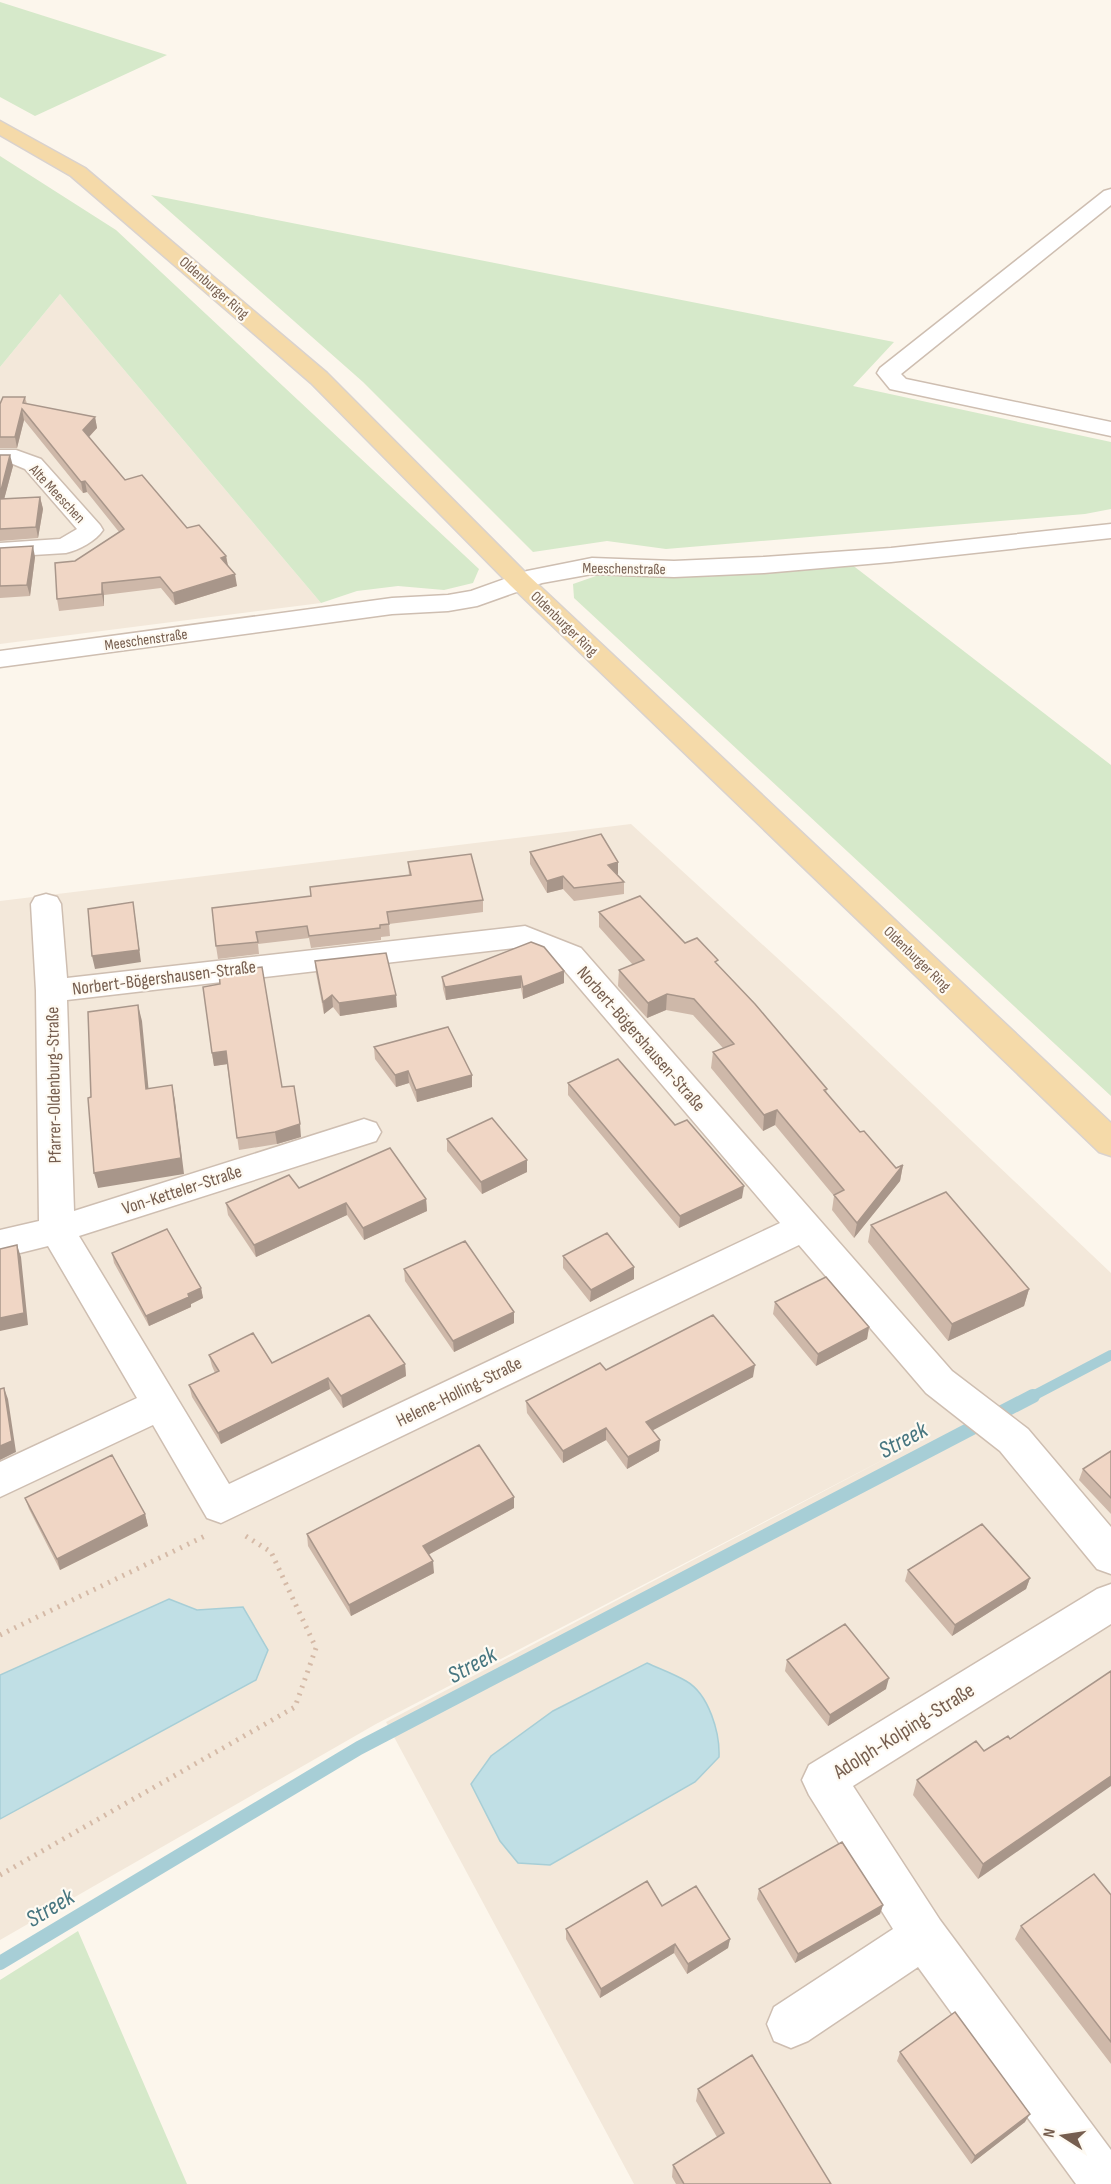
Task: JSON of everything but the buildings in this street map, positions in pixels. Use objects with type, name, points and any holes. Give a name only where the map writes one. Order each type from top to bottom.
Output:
[{"type":"main road","name":"Oldenburger Ring","points":[[0,127],[78,172],[319,378],[520,581],[1111,1143]]},
{"type":"street","points":[[1111,195],[888,373],[898,384],[1111,429]]},
{"type":"street","name":"Alte Meeschen","points":[[0,457],[16,457],[33,464],[91,530],[66,546],[0,550]]},
{"type":"street","name":"Meeschenstraße","points":[[0,659],[392,606],[448,603],[477,598],[520,581],[556,571],[592,566],[674,569],[765,565],[891,555],[1111,531]]},
{"type":"street","name":"Pfarrer-Oldenburg-Straße","points":[[46,904],[52,991],[57,1230]]},
{"type":"street","name":"Norbert-Bögershausen-Straße","points":[[52,991],[525,936],[570,956],[939,1382],[1014,1440],[1111,1556]]},
{"type":"street","name":"Von-Ketteler-Straße","points":[[0,1244],[57,1230],[364,1132]]},
{"type":"street","name":"Helene-Holling-Straße","points":[[224,1515],[804,1227]]},
{"type":"street","points":[[57,1230],[224,1515]]},
{"type":"street","points":[[0,1480],[160,1404]]},
{"type":"street","name":"Adolph-Kolping-Straße","points":[[1106,2184],[924,1936],[824,1780],[1111,1602]]},
{"type":"street","points":[[791,2025],[924,1936]]},
{"type":"path","points":[[0,1635],[224,1515],[271,1552],[316,1648],[295,1707],[0,1875]]},
{"type":"shaded area","points":[[60,294],[321,603],[0,644],[0,367]]},
{"type":"shaded area","points":[[631,824],[835,1011],[1111,1273],[1111,2184],[634,2184],[386,1722],[898,1452],[376,1724],[0,1940],[0,901]]},
{"type":"green space","points":[[0,2],[167,55],[35,116],[0,97]]},
{"type":"green space","points":[[0,156],[116,230],[479,569],[473,583],[444,590],[398,586],[357,591],[321,603],[60,294],[0,367]]},
{"type":"green space","points":[[151,195],[894,342],[853,386],[1111,442],[1111,509],[1085,514],[666,549],[607,541],[533,552],[363,382]]},
{"type":"green space","points":[[851,564],[1111,765],[1111,1096],[574,598],[573,584],[596,576],[705,577]]},
{"type":"green space","points":[[78,1931],[187,2184],[0,2184],[0,1980]]},
{"type":"water","points":[[169,1599],[197,1610],[243,1607],[268,1650],[256,1680],[0,1819],[0,1675]]},
{"type":"water","points":[[647,1663],[686,1681],[701,1695],[712,1715],[718,1737],[719,1757],[695,1782],[550,1865],[518,1863],[500,1841],[471,1784],[491,1756],[553,1711]]},
{"type":"waterway","name":"Streek","points":[[1031,1397],[1111,1355]]},
{"type":"waterway","name":"Streek","points":[[1002,1412],[1033,1396]]},
{"type":"waterway","name":"Streek","points":[[0,1963],[359,1748],[976,1426]]}]
